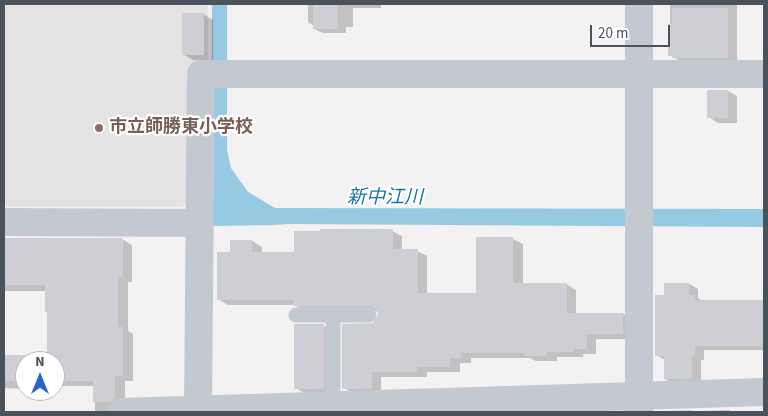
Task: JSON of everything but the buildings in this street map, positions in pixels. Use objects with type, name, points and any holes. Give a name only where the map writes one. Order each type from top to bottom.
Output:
[{"type":"street","points":[[639,4],[639,404]]},
{"type":"street","points":[[188,411],[199,223],[200,74],[764,74]]},
{"type":"street","points":[[4,222],[199,223]]},
{"type":"street","points":[[121,412],[333,406],[639,404],[764,392]]},
{"type":"lane","points":[[296,315],[369,315]]},
{"type":"lane","points":[[333,315],[333,406]]},
{"type":"shaded area","name":"市立師勝東小学校","points":[[4,4],[208,4],[208,60],[195,61],[195,195],[183,207],[4,207]]},
{"type":"water","points":[[212,4],[227,4],[227,150],[231,168],[248,192],[275,208],[764,209],[764,227],[289,224],[211,226]]},
{"type":"place","name":"市立師勝東小学校","points":[[99,128]]},
{"type":"water label","name":"新中江川","points":[[385,199]]}]
